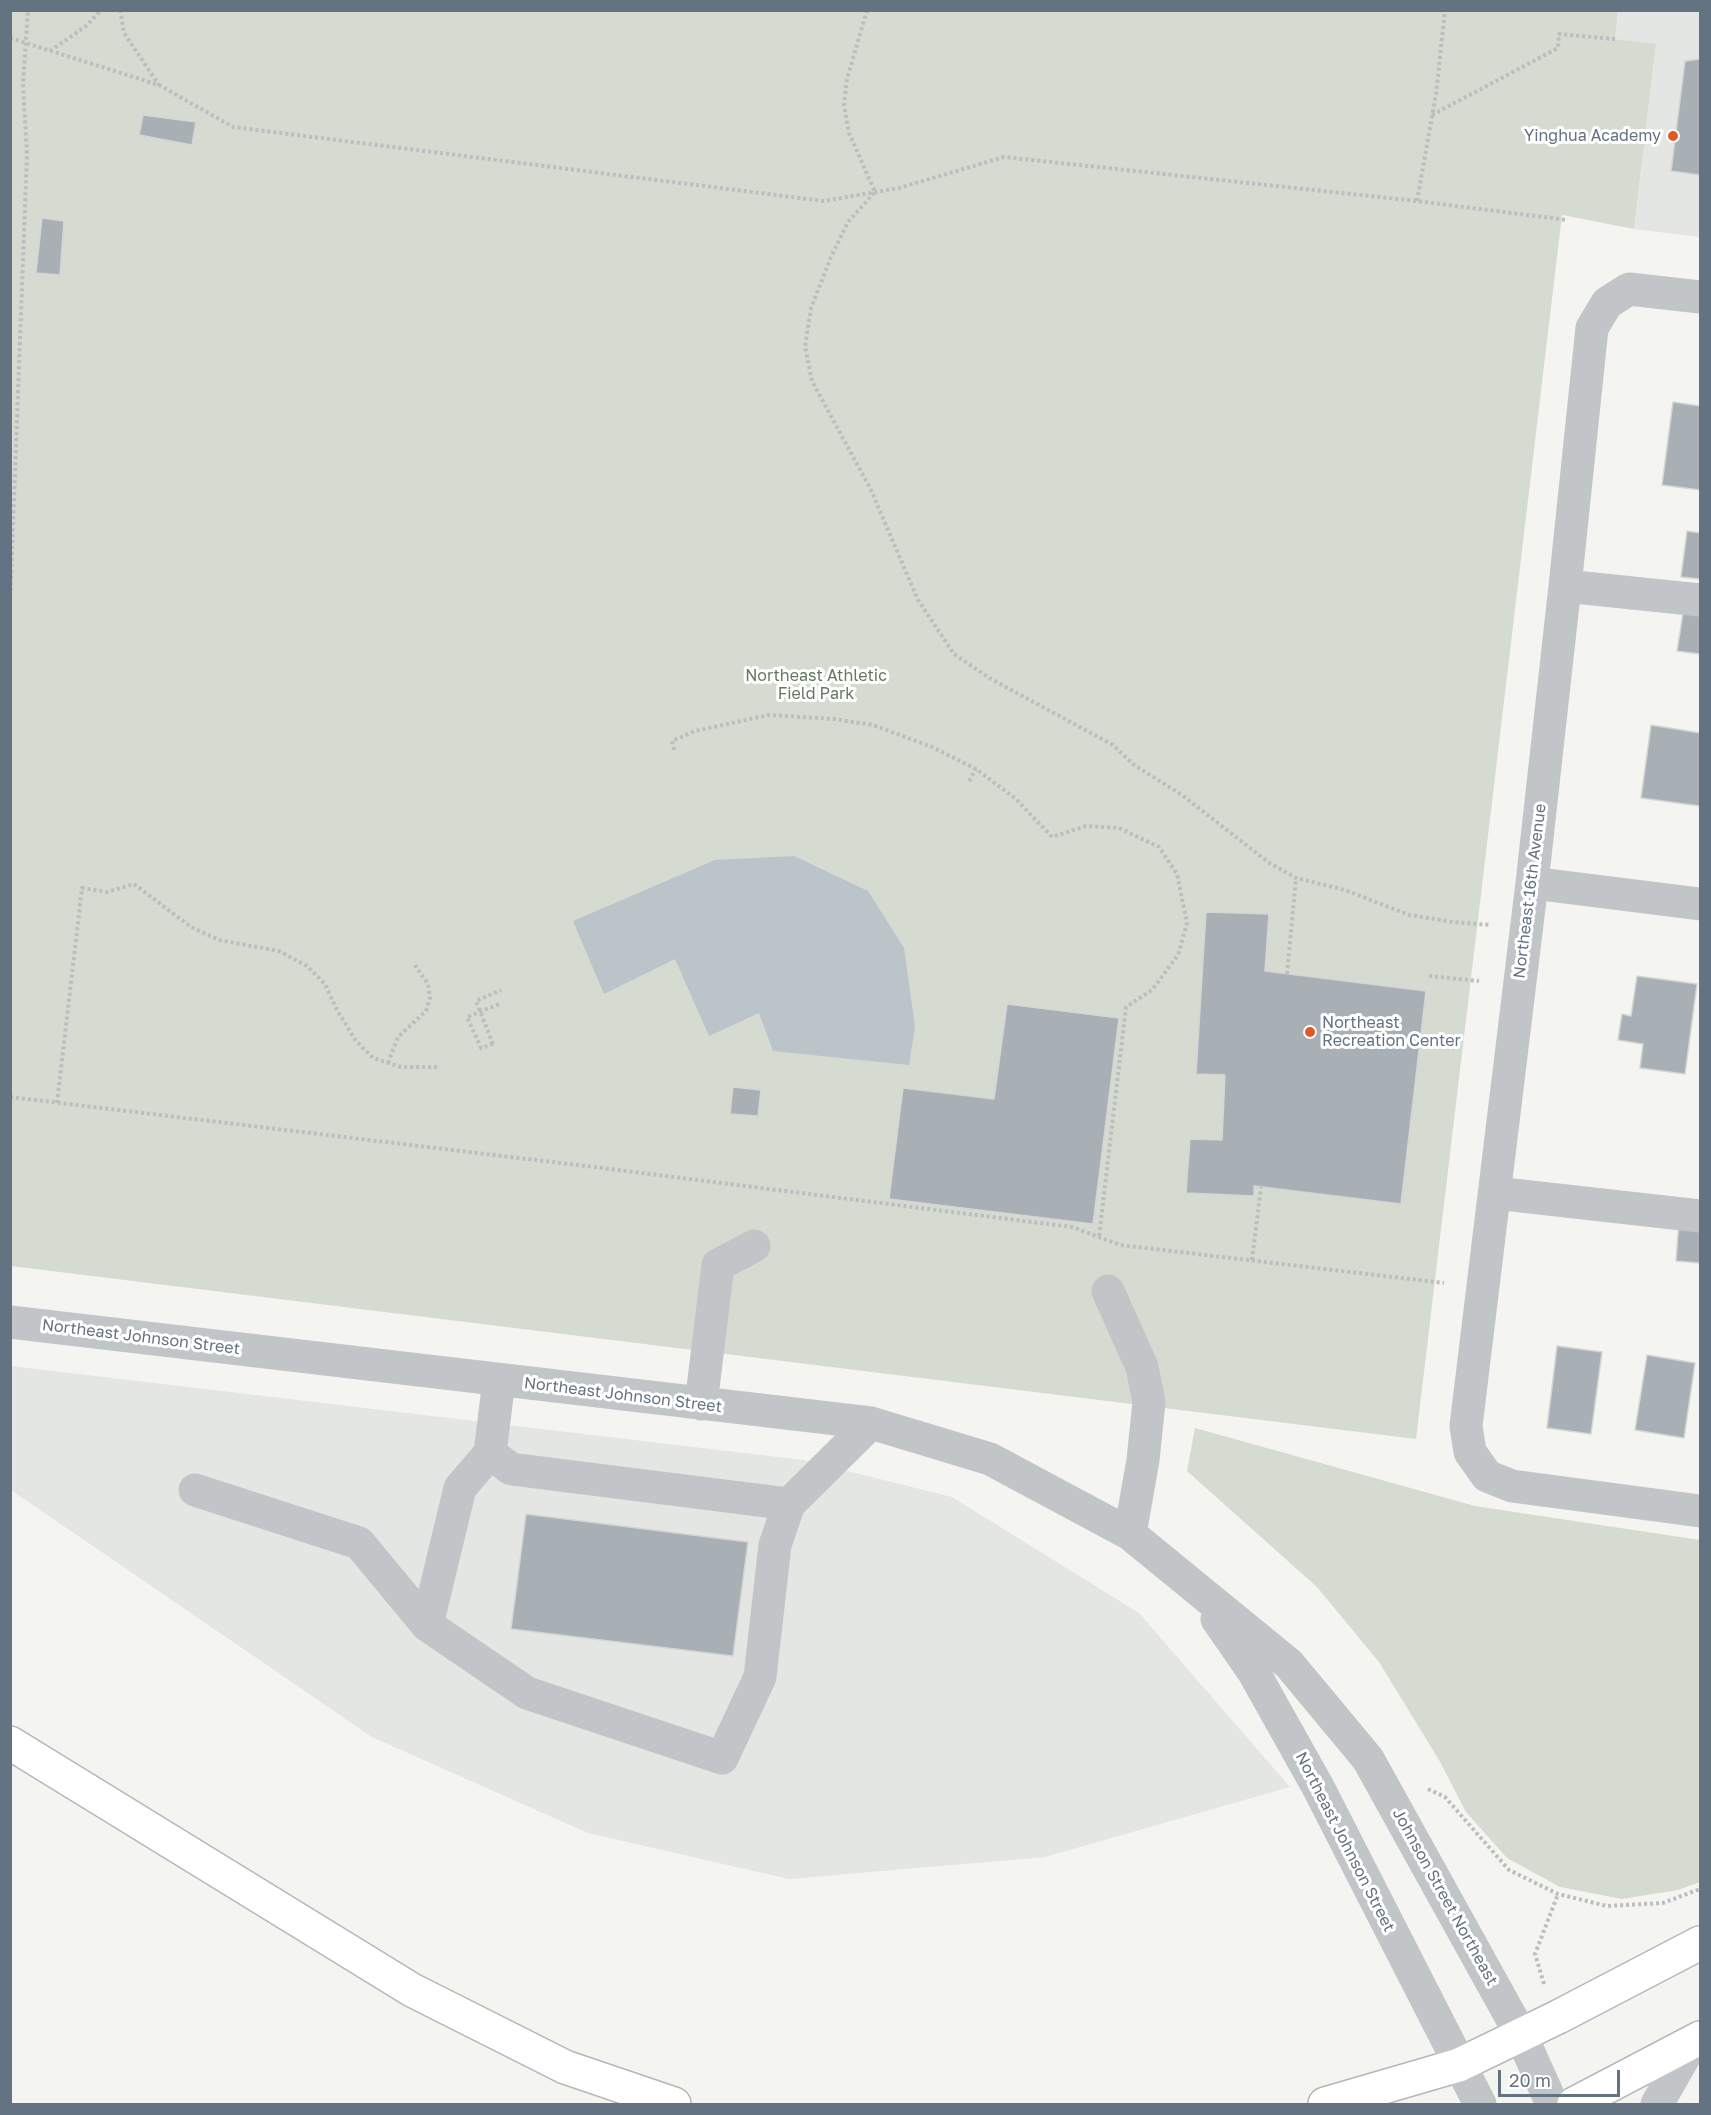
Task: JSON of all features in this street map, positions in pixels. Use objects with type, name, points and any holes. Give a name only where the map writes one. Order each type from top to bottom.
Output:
[{"type":"main road","points":[[10,1743],[412,1990],[565,2067],[674,2104]]},
{"type":"main road","points":[[1325,2104],[1459,2065],[1701,1942]]},
{"type":"main road","points":[[1574,2104],[1696,2040]]},
{"type":"street","name":"Northeast 16th Avenue","points":[[1701,297],[1629,289],[1607,303],[1592,328],[1532,884],[1466,1426],[1470,1452],[1487,1476],[1512,1486],[1701,1511]]},
{"type":"street","points":[[1565,586],[1701,600]]},
{"type":"street","points":[[1532,884],[1701,904]]},
{"type":"street","points":[[1495,1193],[1701,1216]]},
{"type":"street","points":[[701,1404],[718,1265],[754,1246]]},
{"type":"street","points":[[1108,1290],[1142,1367],[1149,1402],[1143,1460],[1130,1534]]},
{"type":"street","name":"Northeast Johnson Street","points":[[10,1322],[871,1423],[990,1459],[1130,1534],[1289,1664],[1368,1759]]},
{"type":"street","points":[[427,1625],[460,1488],[490,1453],[499,1380]]},
{"type":"street","points":[[195,1490],[359,1543],[427,1625],[527,1693],[722,1758],[760,1677],[775,1545],[789,1504],[871,1423]]},
{"type":"street","points":[[490,1453],[511,1468],[789,1504]]},
{"type":"street","name":"Northeast Johnson Street","points":[[1196,1588],[1253,1671],[1318,1787],[1480,2104]]},
{"type":"street","name":"Johnson Street Northeast","points":[[1368,1759],[1521,2035],[1552,2104]]},
{"type":"street","points":[[1657,2104],[1696,2040]]},
{"type":"path","points":[[10,603],[27,155],[23,84],[28,10]]},
{"type":"path","points":[[49,51],[86,26],[101,10]]},
{"type":"path","points":[[120,10],[124,33],[159,85]]},
{"type":"path","points":[[867,10],[847,79],[844,105],[849,133],[875,192]]},
{"type":"path","points":[[1417,201],[1432,115],[1445,10]]},
{"type":"path","points":[[1432,115],[1558,48],[1559,34],[1615,39]]},
{"type":"path","points":[[10,38],[159,85],[233,127],[824,201],[899,188],[1004,157],[1417,201],[1567,220]]},
{"type":"path","points":[[875,192],[848,222],[831,257],[811,308],[805,347],[812,381],[870,488],[918,600],[954,654],[991,679],[1113,745],[1134,765],[1182,795],[1268,862],[1296,878],[1346,890],[1409,915],[1453,922],[1526,928]]},
{"type":"path","points":[[674,750],[672,741],[695,731],[769,715],[834,719],[873,725],[933,747],[976,769],[1016,799],[1052,837],[1086,826],[1119,828],[1159,847],[1177,874],[1187,923],[1178,955],[1152,990],[1126,1007],[1099,1237]]},
{"type":"path","points":[[969,781],[976,769]]},
{"type":"path","points":[[1287,974],[1296,878]]},
{"type":"path","points":[[57,1103],[82,888],[107,892],[134,884],[191,927],[219,940],[279,951],[308,966],[325,984],[356,1041],[373,1058],[401,1068],[437,1068]]},
{"type":"path","points":[[388,1063],[398,1037],[426,1011],[430,998],[428,984],[415,965]]},
{"type":"path","points":[[1429,976],[1479,981]]},
{"type":"path","points":[[499,1004],[468,1017],[481,1048],[494,1044],[476,1001],[501,990]]},
{"type":"path","points":[[10,1098],[594,1167],[1072,1227],[1120,1245],[1444,1283]]},
{"type":"path","points":[[1252,1260],[1261,1187]]},
{"type":"path","points":[[1445,1797],[1509,1870],[1558,1894],[1607,1906],[1663,1903],[1701,1889]]},
{"type":"path","points":[[1544,1985],[1535,1954],[1558,1894]]},
{"type":"shaded area","name":"Yinghua Academy","points":[[1618,11],[1700,11],[1700,237],[1634,229],[1656,45],[1615,39]]},
{"type":"shaded area","points":[[794,856],[868,891],[904,948],[915,1027],[909,1065],[773,1051],[759,1013],[709,1036],[675,959],[604,994],[573,921],[715,860]]},
{"type":"shaded area","points":[[11,1366],[803,1460],[952,1497],[1139,1613],[1290,1787],[1045,1857],[789,1879],[588,1833],[372,1737],[11,1490]]},
{"type":"green space","name":"Northeast Athletic Field Park","points":[[1618,10],[1615,39],[1656,44],[1634,229],[1562,215],[1416,1439],[11,1266],[11,11]]},
{"type":"green space","points":[[1195,1428],[1475,1506],[1700,1540],[1700,1882],[1678,1890],[1622,1899],[1560,1887],[1507,1858],[1466,1812],[1439,1760],[1379,1662],[1317,1587],[1187,1471]]},
{"type":"building","name":"Yinghua Academy","points":[[1700,59],[1700,175],[1671,171],[1685,61]]},
{"type":"building","points":[[143,115],[196,122],[192,145],[139,135]]},
{"type":"building","points":[[42,218],[64,221],[60,275],[36,273]]},
{"type":"building","points":[[1673,402],[1700,406],[1700,490],[1662,485]]},
{"type":"building","points":[[1687,531],[1700,533],[1700,579],[1681,577]]},
{"type":"building","points":[[1684,607],[1700,609],[1700,654],[1677,651]]},
{"type":"building","points":[[1651,725],[1700,733],[1700,806],[1641,798]]},
{"type":"building","name":"Northeast Recreation Center","points":[[1206,912],[1269,914],[1265,971],[1426,991],[1401,1204],[1254,1186],[1254,1196],[1186,1193],[1190,1139],[1222,1140],[1225,1075],[1196,1074]]},
{"type":"building","points":[[1637,976],[1697,984],[1685,1074],[1640,1068],[1643,1044],[1618,1040],[1622,1014],[1631,1016]]},
{"type":"building","points":[[1007,1004],[1119,1018],[1093,1224],[889,1199],[903,1088],[994,1099]]},
{"type":"building","points":[[733,1087],[761,1090],[758,1116],[730,1114]]},
{"type":"building","points":[[1679,1221],[1700,1223],[1700,1263],[1676,1261]]},
{"type":"building","points":[[1557,1346],[1602,1352],[1591,1434],[1547,1428]]},
{"type":"building","points":[[1647,1355],[1695,1363],[1684,1438],[1635,1430]]},
{"type":"building","points":[[526,1514],[748,1542],[733,1656],[511,1629]]},
{"type":"place","name":"Yinghua Academy","points":[[1673,136]]},
{"type":"place","name":"Northeast Recreation Center","points":[[1310,1032]]}]
